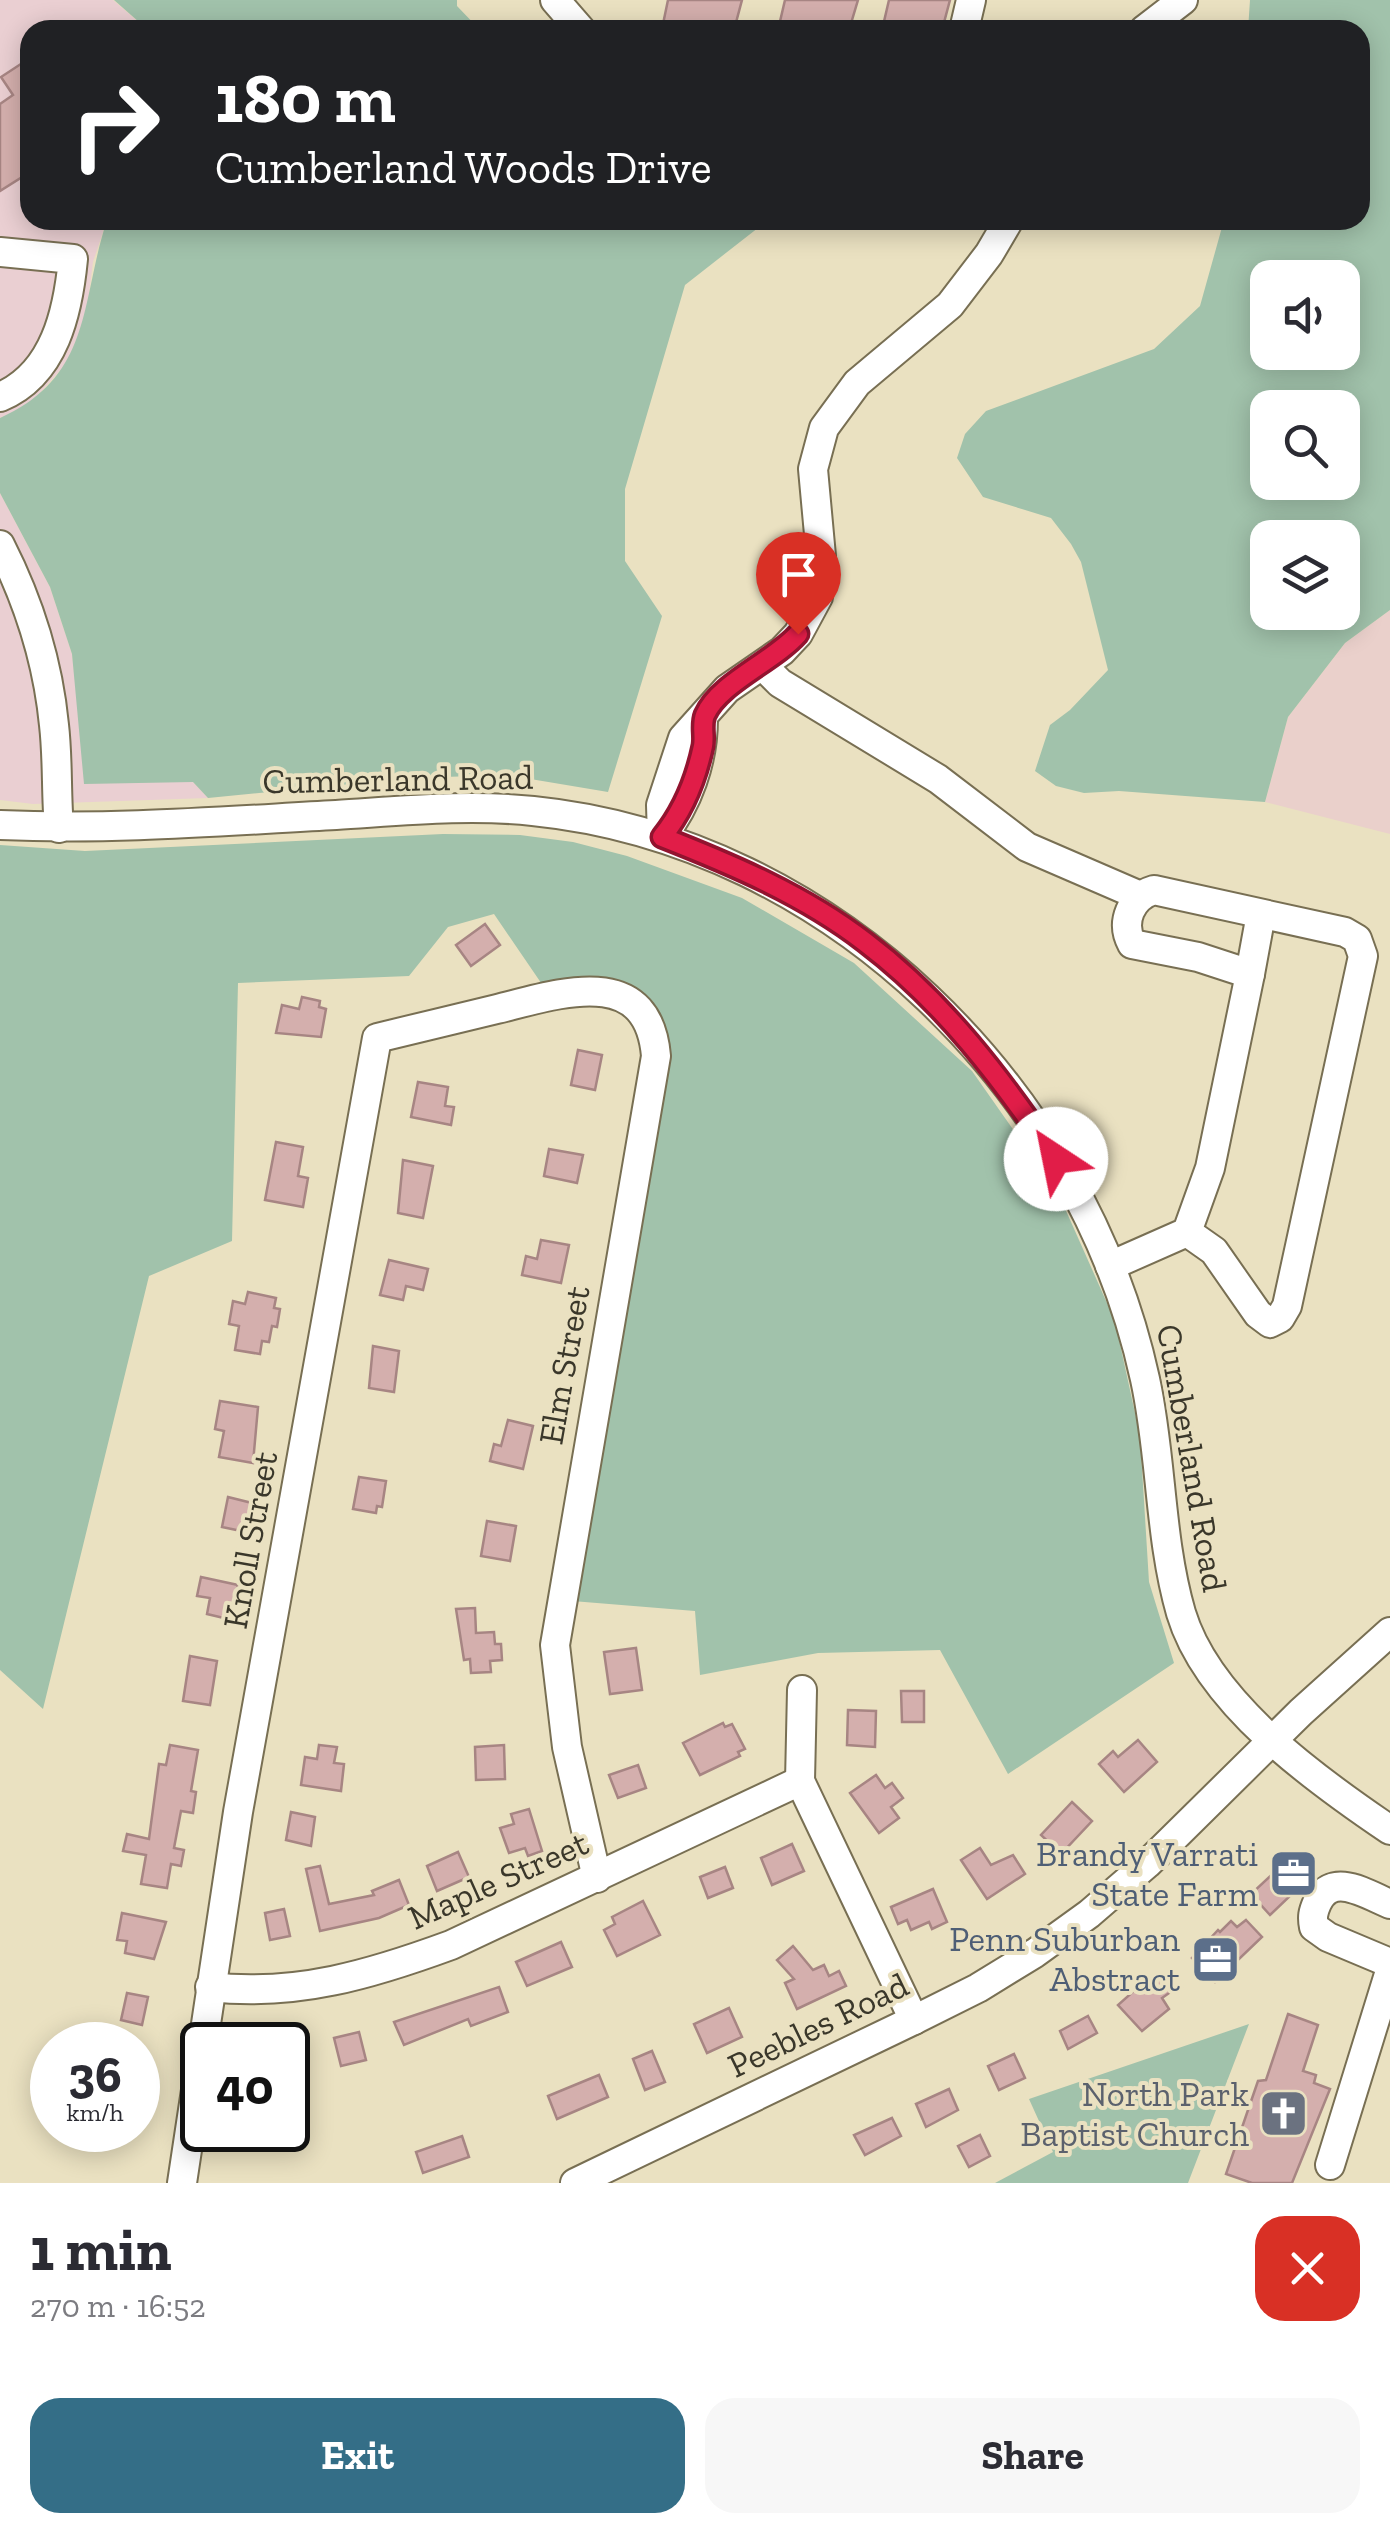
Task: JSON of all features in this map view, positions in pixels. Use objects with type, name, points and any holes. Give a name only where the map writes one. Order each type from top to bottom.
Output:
[{"type":"street","points":[[555,0],[572,20]]},
{"type":"street","points":[[662,837],[682,811],[703,744],[703,719],[727,689],[762,666],[798,634],[818,597],[821,556],[813,469],[824,428],[857,383],[950,305],[1003,230]]},
{"type":"street","points":[[0,252],[74,259],[65,316],[55,341],[43,362],[0,398]]},
{"type":"street","points":[[0,545],[34,627],[47,678],[54,727],[58,828]]},
{"type":"street","points":[[762,666],[780,683],[938,778],[1026,847],[1138,895],[1154,890],[1344,932],[1357,940],[1363,956],[1287,1306],[1280,1318],[1270,1323],[1258,1314],[1214,1251],[1187,1232]]},
{"type":"street","name":"Cumberland Road","points":[[0,825],[58,828],[469,807],[566,814],[662,837],[769,883],[850,932],[958,1028],[1025,1112],[1056,1159],[1110,1266],[1144,1376],[1158,1444],[1174,1586],[1183,1620],[1226,1691],[1273,1740],[1390,1830]]},
{"type":"street","points":[[1138,895],[1126,928],[1132,944],[1198,957],[1250,974]]},
{"type":"street","points":[[1110,1266],[1187,1232],[1210,1168],[1261,914]]},
{"type":"street","name":"Elm Street","points":[[502,1008],[575,990],[606,992],[640,1011],[654,1030],[655,1070],[555,1645],[564,1732],[597,1878]]},
{"type":"street","name":"Knoll Street","points":[[182,2183],[210,1987],[377,1038],[502,1008]]},
{"type":"street","name":"Peebles Road","points":[[576,2183],[978,1988],[1090,1914],[1390,1632]]},
{"type":"street","points":[[802,1690],[800,1781],[914,2020]]},
{"type":"street","name":"Maple Street","points":[[210,1987],[302,1987],[363,1976],[451,1945],[800,1781]]},
{"type":"street","points":[[1390,1904],[1348,1887],[1333,1886],[1323,1890],[1312,1915],[1314,1927],[1328,1938],[1390,1963]]},
{"type":"street","points":[[1330,2165],[1390,1971]]},
{"type":"shaded area","points":[[0,0],[113,0],[136,20],[20,20],[20,230],[104,230],[93,262],[86,318],[66,364],[29,405],[0,418]]},
{"type":"shaded area","points":[[0,493],[50,587],[72,654],[79,713],[193,782],[208,798],[33,804],[0,800]]},
{"type":"shaded area","points":[[1390,610],[1390,834],[1265,802],[1288,717],[1345,643]]},
{"type":"green space","points":[[114,0],[457,0],[457,6],[470,20],[137,20]]},
{"type":"green space","points":[[1250,0],[1390,0],[1390,610],[1345,643],[1288,717],[1265,802],[1119,791],[1084,793],[1056,786],[1035,771],[1050,725],[1108,670],[1081,562],[1071,544],[1051,518],[983,497],[957,458],[965,434],[986,411],[1154,349],[1200,306],[1221,230],[1370,230],[1370,20],[1249,20]]},
{"type":"green space","points":[[104,230],[755,230],[685,285],[625,489],[625,561],[662,616],[608,792],[506,775],[412,778],[208,798],[193,782],[84,784],[72,654],[50,587],[0,493],[0,418],[30,401],[68,359],[86,308]]},
{"type":"green space","points":[[443,834],[520,835],[573,842],[627,856],[742,898],[854,963],[972,1071],[1059,1195],[1115,1321],[1140,1436],[1149,1582],[1174,1663],[1008,1774],[940,1650],[818,1653],[700,1675],[695,1611],[560,1600],[655,1070],[639,1011],[550,996],[494,914],[448,927],[409,976],[238,983],[232,1241],[149,1276],[43,1709],[0,1670],[0,845],[85,851]]},
{"type":"green space","points":[[1249,2024],[1188,2183],[995,2183],[1053,2152],[1029,2099]]},
{"type":"building","points":[[668,0],[742,0],[737,20],[664,20]]},
{"type":"building","points":[[785,0],[858,0],[852,20],[780,20]]},
{"type":"building","points":[[889,0],[950,0],[945,20],[884,20]]},
{"type":"building","points":[[20,65],[20,178],[0,191],[0,104],[13,95],[1,77]]},
{"type":"building","points":[[485,924],[500,945],[471,966],[456,945]]},
{"type":"building","points":[[302,997],[320,1001],[319,1007],[326,1009],[321,1037],[276,1033],[282,1005],[299,1009]]},
{"type":"building","points":[[578,1050],[602,1055],[595,1090],[571,1085]]},
{"type":"building","points":[[418,1082],[448,1087],[445,1106],[454,1107],[451,1125],[411,1117]]},
{"type":"building","points":[[276,1142],[303,1147],[298,1176],[308,1178],[303,1207],[265,1200]]},
{"type":"building","points":[[549,1149],[583,1155],[577,1183],[544,1176]]},
{"type":"building","points":[[403,1160],[433,1166],[423,1218],[398,1213]]},
{"type":"building","points":[[541,1240],[569,1245],[561,1283],[522,1275],[526,1256],[537,1259]]},
{"type":"building","points":[[389,1260],[428,1269],[423,1290],[406,1286],[403,1300],[380,1295]]},
{"type":"building","points":[[248,1292],[276,1298],[274,1308],[280,1309],[277,1327],[272,1326],[269,1342],[262,1341],[260,1354],[235,1350],[239,1326],[229,1324],[233,1301],[245,1304]]},
{"type":"building","points":[[373,1346],[399,1351],[394,1392],[369,1388]]},
{"type":"building","points":[[220,1401],[258,1407],[253,1463],[219,1457],[224,1431],[215,1429]]},
{"type":"building","points":[[508,1420],[533,1426],[523,1469],[490,1461],[494,1444],[501,1446]]},
{"type":"building","points":[[359,1477],[386,1481],[382,1507],[377,1506],[376,1513],[353,1509]]},
{"type":"building","points":[[228,1497],[252,1503],[246,1532],[222,1527]]},
{"type":"building","points":[[487,1521],[516,1526],[510,1561],[481,1556]]},
{"type":"building","points":[[201,1577],[238,1585],[228,1619],[207,1614],[210,1598],[197,1596]]},
{"type":"building","points":[[475,1608],[476,1633],[494,1632],[495,1644],[501,1644],[502,1660],[490,1661],[491,1672],[471,1673],[470,1659],[464,1660],[456,1609]]},
{"type":"building","points":[[636,1648],[642,1690],[610,1694],[604,1652]]},
{"type":"building","points":[[190,1656],[217,1661],[210,1705],[183,1701]]},
{"type":"building","points":[[901,1691],[924,1691],[924,1722],[902,1722]]},
{"type":"building","points":[[848,1710],[876,1711],[875,1747],[847,1745]]},
{"type":"building","points":[[723,1723],[725,1727],[732,1724],[745,1749],[738,1752],[740,1756],[700,1775],[683,1743]]},
{"type":"building","points":[[1138,1740],[1157,1762],[1124,1792],[1099,1764],[1113,1751],[1118,1757]]},
{"type":"building","points":[[170,1745],[198,1750],[191,1791],[196,1792],[193,1813],[181,1811],[174,1848],[184,1850],[181,1866],[171,1864],[167,1888],[141,1884],[146,1855],[123,1851],[127,1834],[149,1839],[159,1764],[166,1765]]},
{"type":"building","points":[[319,1745],[337,1747],[334,1763],[344,1764],[341,1791],[301,1785],[305,1757],[317,1759]]},
{"type":"building","points":[[504,1745],[505,1779],[476,1780],[475,1747]]},
{"type":"building","points":[[638,1765],[646,1788],[618,1798],[609,1775]]},
{"type":"building","points":[[876,1775],[885,1788],[892,1783],[903,1798],[891,1807],[899,1818],[879,1833],[850,1793]]},
{"type":"building","points":[[1072,1802],[1092,1821],[1061,1854],[1041,1835]]},
{"type":"building","points":[[529,1809],[542,1851],[528,1856],[525,1848],[509,1853],[500,1828],[514,1824],[511,1814]]},
{"type":"building","points":[[291,1812],[315,1817],[311,1846],[286,1840]]},
{"type":"building","points":[[792,1844],[804,1871],[772,1885],[761,1858]]},
{"type":"building","points":[[980,1848],[991,1865],[1013,1855],[1025,1874],[987,1899],[961,1860]]},
{"type":"building","points":[[458,1852],[469,1877],[437,1891],[427,1866]]},
{"type":"building","points":[[1294,1854],[1313,1874],[1270,1915],[1251,1894]]},
{"type":"building","points":[[320,1866],[329,1904],[374,1895],[372,1891],[399,1880],[409,1905],[379,1918],[320,1931],[306,1869]]},
{"type":"building","points":[[725,1867],[733,1888],[708,1898],[700,1877]]},
{"type":"building","points":[[933,1889],[947,1922],[932,1929],[929,1922],[911,1930],[907,1920],[898,1924],[891,1907]]},
{"type":"building","points":[[643,1901],[660,1935],[617,1956],[604,1930],[615,1924],[612,1917]]},
{"type":"building","points":[[284,1909],[290,1936],[270,1940],[265,1913]]},
{"type":"building","points":[[122,1913],[166,1922],[154,1959],[125,1953],[127,1941],[117,1940]]},
{"type":"building","points":[[1246,1920],[1262,1937],[1215,1982],[1192,1958],[1218,1930],[1231,1921],[1237,1927]]},
{"type":"building","points":[[561,1942],[572,1967],[527,1986],[516,1962]]},
{"type":"building","points":[[793,1946],[813,1970],[824,1965],[829,1976],[839,1971],[846,1986],[797,2009],[785,1983],[794,1979],[777,1960]]},
{"type":"building","points":[[1162,1976],[1172,1991],[1162,1998],[1169,2009],[1142,2031],[1118,2005],[1136,1989]]},
{"type":"building","points":[[499,1987],[508,2012],[471,2026],[468,2019],[404,2045],[394,2022]]},
{"type":"building","points":[[127,1993],[148,1997],[143,2022],[121,2020]]},
{"type":"building","points":[[729,2008],[742,2037],[707,2053],[694,2024]]},
{"type":"building","name":"North Park Baptist Church","points":[[1288,2014],[1318,2025],[1303,2071],[1316,2075],[1314,2083],[1330,2089],[1292,2183],[1252,2183],[1226,2174],[1258,2081],[1266,2080]]},
{"type":"building","points":[[1088,2016],[1097,2033],[1068,2049],[1060,2031]]},
{"type":"building","points":[[359,2032],[366,2060],[341,2066],[334,2038]]},
{"type":"building","points":[[652,2051],[665,2082],[645,2090],[633,2059]]},
{"type":"building","points":[[1014,2054],[1025,2078],[999,2090],[988,2066]]},
{"type":"building","points":[[599,2075],[608,2097],[557,2119],[548,2096]]},
{"type":"building","points":[[949,2089],[958,2110],[926,2127],[916,2104]]},
{"type":"building","points":[[892,2118],[901,2136],[865,2155],[854,2135]]},
{"type":"building","points":[[980,2135],[990,2156],[969,2167],[958,2146]]},
{"type":"building","points":[[462,2136],[469,2157],[423,2173],[416,2152]]},
{"type":"place","name":"Brandy Varrati State Farm","points":[[1293,1874]]},
{"type":"place","name":"Penn Suburban Abstract","points":[[1215,1959]]},
{"type":"place","name":"North Park Baptist Church","points":[[1284,2114]]},
{"type":"route","points":[[798,634],[782,651],[712,704],[703,719],[703,744],[682,811],[662,837],[769,883],[866,942],[958,1028],[1025,1112],[1056,1159]]}]
